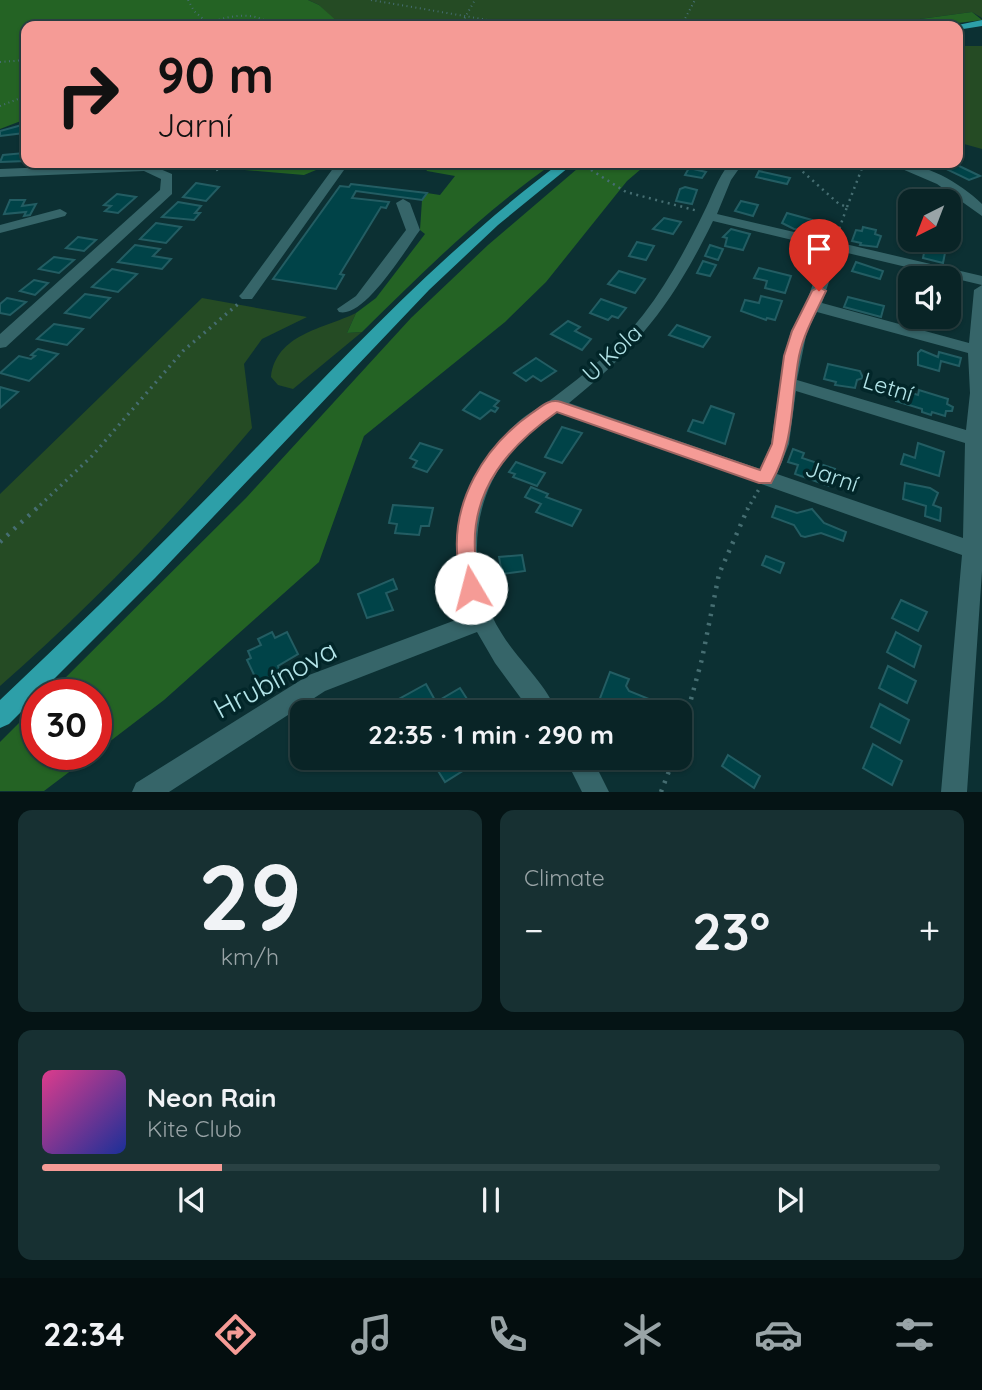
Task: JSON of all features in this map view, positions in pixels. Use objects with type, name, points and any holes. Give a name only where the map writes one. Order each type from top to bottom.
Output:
[{"type":"main road","points":[[963,26],[982,23]]},
{"type":"main road","points":[[0,716],[96,624],[439,271],[499,215],[561,168]]},
{"type":"street","points":[[0,173],[37,168]]},
{"type":"street","points":[[0,343],[167,191],[167,177],[148,168]]},
{"type":"street","points":[[247,296],[339,168]]},
{"type":"street","name":"U Kola","points":[[536,700],[482,620],[471,588],[466,550],[468,518],[478,486],[495,457],[524,427],[555,405],[639,331],[666,295],[734,168]]},
{"type":"street","points":[[908,168],[935,178],[959,192],[982,212]]},
{"type":"street","points":[[345,309],[361,299],[413,230],[403,203]]},
{"type":"street","points":[[0,229],[60,213]]},
{"type":"street","points":[[709,216],[982,281]]},
{"type":"street","points":[[765,479],[780,444],[792,356],[799,331],[813,306],[834,246]]},
{"type":"street","points":[[954,792],[974,652],[974,439],[981,393],[976,350],[982,290]]},
{"type":"street","points":[[813,306],[976,350]]},
{"type":"street","name":"Letní","points":[[788,383],[974,439]]},
{"type":"street","name":"Jarní","points":[[555,405],[973,551]]},
{"type":"street","name":"Hrubínova","points":[[145,792],[317,683],[482,620]]},
{"type":"street","points":[[584,770],[596,792]]},
{"type":"path","points":[[188,0],[194,11],[206,21]]},
{"type":"path","points":[[371,0],[491,21]]},
{"type":"path","points":[[463,21],[475,0]]},
{"type":"path","points":[[684,21],[695,0]]},
{"type":"path","points":[[216,21],[237,16],[261,18],[266,21]]},
{"type":"path","points":[[0,62],[21,60]]},
{"type":"path","points":[[0,106],[21,98]]},
{"type":"path","points":[[216,170],[225,168]]},
{"type":"path","points":[[588,168],[626,192],[709,216]]},
{"type":"path","points":[[799,168],[839,204],[846,207]]},
{"type":"path","points":[[834,246],[862,168]]},
{"type":"path","points":[[0,542],[92,456],[183,351],[247,296]]},
{"type":"path","points":[[691,700],[719,574],[740,522],[765,479]]},
{"type":"path","points":[[661,792],[669,770]]},
{"type":"green space","points":[[0,0],[308,0],[319,5],[337,21],[21,21],[21,121],[0,129]]},
{"type":"green space","points":[[308,0],[982,0],[982,18],[972,12],[905,21],[334,21],[319,5]]},
{"type":"green space","points":[[972,12],[982,20],[963,22],[905,21]]},
{"type":"green space","points":[[963,46],[982,46],[982,149],[963,144]]},
{"type":"green space","points":[[222,168],[321,168],[304,175]]},
{"type":"green space","points":[[425,168],[547,168],[478,222],[362,332],[347,333],[356,313],[376,298],[425,234],[420,230],[422,200],[427,193],[440,195],[455,176],[427,171]]},
{"type":"green space","points":[[578,168],[642,168],[627,181],[546,282],[505,322],[364,436],[319,562],[164,700],[112,740],[112,679],[64,679],[246,498],[411,318],[488,245]]},
{"type":"green space","points":[[202,298],[307,317],[262,339],[244,364],[252,428],[130,562],[0,686],[0,494]]},
{"type":"green space","points":[[356,313],[347,333],[362,332],[293,389],[278,385],[271,377],[275,363],[291,342]]},
{"type":"green space","points":[[21,721],[21,770],[72,770],[44,791],[0,791],[0,742]]},
{"type":"building","points":[[21,125],[21,133],[0,136],[0,131]]},
{"type":"building","points":[[21,153],[21,161],[0,162],[3,155]]},
{"type":"building","points":[[689,168],[706,172],[702,178],[685,175]]},
{"type":"building","points":[[944,168],[963,168],[980,176],[969,180]]},
{"type":"building","points":[[759,171],[790,178],[787,184],[756,177]]},
{"type":"building","points":[[196,183],[219,187],[206,201],[183,197]]},
{"type":"building","points":[[351,184],[427,193],[422,200],[356,191],[352,198],[389,202],[386,208],[381,207],[340,274],[344,275],[336,289],[273,279],[340,186],[349,187]]},
{"type":"building","points":[[685,187],[697,190],[692,204],[676,201],[680,189]]},
{"type":"building","points":[[117,194],[136,197],[118,213],[105,211],[111,206],[104,205]]},
{"type":"building","points":[[10,200],[25,200],[22,206],[36,204],[30,215],[24,216],[26,212],[4,214]]},
{"type":"building","points":[[741,201],[758,205],[753,216],[735,211]]},
{"type":"building","points":[[178,202],[201,206],[195,213],[200,213],[194,220],[162,217]]},
{"type":"building","points":[[787,213],[812,220],[808,230],[794,229],[782,223]]},
{"type":"building","points":[[664,218],[681,222],[673,234],[653,229]]},
{"type":"building","points":[[156,223],[181,227],[166,243],[140,239]]},
{"type":"building","points":[[863,227],[876,230],[875,234],[881,236],[877,247],[852,241],[856,230],[862,231]]},
{"type":"building","points":[[731,229],[750,234],[743,250],[725,246],[727,238],[723,237]]},
{"type":"building","points":[[78,237],[96,240],[84,251],[66,248]]},
{"type":"building","points":[[637,242],[654,246],[646,260],[629,256]]},
{"type":"building","points":[[135,245],[160,249],[153,256],[171,259],[162,269],[118,262]]},
{"type":"building","points":[[710,245],[723,249],[718,260],[705,256]]},
{"type":"building","points":[[920,252],[945,253],[943,263],[923,258],[924,253]]},
{"type":"building","points":[[54,257],[74,260],[59,273],[39,269]]},
{"type":"building","points":[[703,261],[716,265],[710,276],[697,273]]},
{"type":"building","points":[[856,262],[883,271],[880,279],[852,271]]},
{"type":"building","points":[[759,268],[791,276],[785,293],[765,288],[767,281],[754,278]]},
{"type":"building","points":[[112,269],[137,274],[118,292],[92,287]]},
{"type":"building","points":[[619,271],[645,279],[635,293],[608,284]]},
{"type":"building","points":[[34,280],[48,283],[35,295],[20,291]]},
{"type":"building","points":[[85,294],[110,298],[90,318],[65,313]]},
{"type":"building","points":[[761,296],[782,301],[775,320],[766,320],[741,311],[745,300],[759,303]]},
{"type":"building","points":[[848,297],[884,306],[881,317],[844,307]]},
{"type":"building","points":[[7,298],[26,302],[10,315],[0,313],[0,304]]},
{"type":"building","points":[[601,299],[626,308],[618,318],[612,316],[608,320],[590,313]]},
{"type":"building","points":[[568,321],[580,327],[575,331],[591,339],[582,350],[551,334]]},
{"type":"building","points":[[54,324],[83,329],[67,345],[37,339]]},
{"type":"building","points":[[677,325],[710,337],[703,347],[669,335]]},
{"type":"building","points":[[38,349],[58,354],[29,381],[0,373],[19,356],[31,359],[35,356],[31,355]]},
{"type":"building","points":[[921,350],[938,357],[939,352],[961,358],[959,366],[941,361],[939,371],[918,365],[918,353]]},
{"type":"building","points":[[536,358],[556,371],[541,381],[533,376],[526,381],[514,373]]},
{"type":"building","points":[[828,364],[860,371],[863,378],[857,380],[855,388],[835,385],[836,382],[824,379]]},
{"type":"building","points":[[0,387],[18,392],[0,408]]},
{"type":"building","points":[[899,389],[918,395],[919,390],[948,399],[947,404],[953,407],[952,411],[946,411],[945,416],[922,412],[922,409],[896,401]]},
{"type":"building","points":[[480,392],[499,401],[494,406],[498,408],[495,412],[491,410],[480,419],[463,410]]},
{"type":"building","points":[[711,406],[734,414],[725,444],[688,431],[693,420],[703,423]]},
{"type":"building","points":[[562,427],[582,433],[562,463],[545,457]]},
{"type":"building","points":[[420,443],[442,450],[427,472],[413,467],[417,461],[410,458]]},
{"type":"building","points":[[918,443],[944,452],[939,476],[901,464],[904,454],[915,458]]},
{"type":"building","points":[[793,449],[804,453],[802,458],[835,469],[829,486],[795,474],[798,465],[788,462]]},
{"type":"building","points":[[516,462],[545,473],[537,486],[513,477],[515,474],[509,472]]},
{"type":"building","points":[[905,483],[930,488],[938,493],[933,505],[941,508],[940,521],[925,516],[926,506],[903,499]]},
{"type":"building","points":[[531,487],[548,494],[546,497],[581,510],[572,526],[536,512],[541,504],[525,497]]},
{"type":"building","points":[[393,505],[433,508],[429,526],[421,526],[419,535],[395,533],[397,524],[389,523]]},
{"type":"building","points":[[776,506],[797,513],[812,509],[824,523],[846,532],[843,541],[821,533],[801,536],[794,525],[772,517]]},
{"type":"building","points":[[522,555],[525,571],[502,574],[499,557]]},
{"type":"building","points":[[766,556],[784,563],[780,573],[762,565]]},
{"type":"building","points":[[393,579],[397,589],[386,593],[393,610],[367,618],[358,594]]},
{"type":"building","points":[[901,600],[927,612],[918,631],[892,618]]},
{"type":"building","points":[[272,632],[275,638],[287,632],[298,654],[278,666],[280,672],[258,683],[247,660],[251,658],[248,651],[261,645],[258,639]]},
{"type":"building","points":[[896,632],[921,646],[914,667],[887,652]]},
{"type":"building","points":[[888,666],[916,681],[907,703],[879,688]]},
{"type":"building","points":[[610,672],[629,679],[626,686],[629,691],[652,700],[599,700]]},
{"type":"building","points":[[426,684],[435,700],[400,700]]},
{"type":"building","points":[[460,688],[468,700],[439,700]]},
{"type":"building","points":[[880,704],[909,720],[900,743],[871,727]]},
{"type":"building","points":[[873,744],[902,761],[892,785],[863,768]]},
{"type":"building","points":[[728,755],[760,776],[754,788],[722,766]]},
{"type":"building","points":[[438,770],[464,770],[445,782]]},
{"type":"route","points":[[471,588],[466,550],[468,518],[478,486],[495,457],[524,427],[555,405],[765,479],[780,444],[792,356],[799,331],[819,291]]}]
